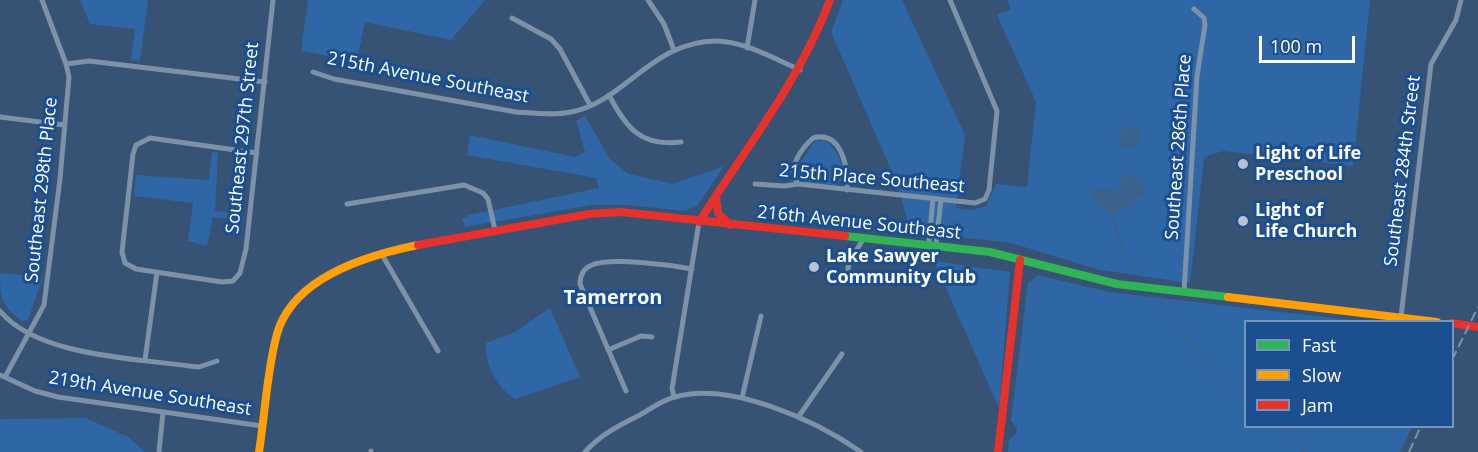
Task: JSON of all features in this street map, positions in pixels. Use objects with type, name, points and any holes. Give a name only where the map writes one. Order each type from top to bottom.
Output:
[{"type":"street","name":"Southeast 298th Place","points":[[2,376],[39,317],[46,294],[69,84],[66,64],[42,0]]},
{"type":"street","name":"Southeast 297th Street","points":[[157,272],[222,282],[236,279],[244,258],[273,0]]},
{"type":"street","points":[[648,0],[664,24],[674,50]]},
{"type":"street","points":[[747,48],[755,0]]},
{"type":"street","points":[[674,397],[672,389],[699,222],[718,190],[800,70],[830,0]]},
{"type":"street","name":"215th Place Southeast","points":[[755,184],[798,184],[975,203],[985,198],[989,190],[997,111],[950,0]]},
{"type":"street","name":"Southeast 284th Street","points":[[1401,317],[1431,64],[1456,20],[1461,0]]},
{"type":"street","name":"Southeast 286th Place","points":[[1184,292],[1197,76],[1205,25],[1204,18],[1194,9]]},
{"type":"street","points":[[512,18],[551,39],[560,49],[590,105]]},
{"type":"street","name":"215th Avenue Southeast","points":[[313,72],[334,79],[516,112],[572,112],[609,95],[674,50],[697,42],[720,41],[747,48],[800,70]]},
{"type":"street","points":[[66,64],[89,61],[265,82]]},
{"type":"street","points":[[609,95],[618,112],[644,139],[660,145],[681,142]]},
{"type":"street","points":[[0,117],[64,125]]},
{"type":"street","points":[[798,184],[794,174],[794,165],[813,138],[825,137],[835,143],[848,170],[847,190]]},
{"type":"street","points":[[145,360],[157,272],[136,269],[125,263],[122,252],[133,154],[141,142],[150,138],[257,153]]},
{"type":"street","points":[[347,204],[456,185],[475,188],[488,199],[495,230]]},
{"type":"street","points":[[718,190],[716,208],[721,218],[731,225]]},
{"type":"street","points":[[933,199],[933,244]]},
{"type":"street","points":[[933,244],[941,200]]},
{"type":"street","name":"216th Avenue Southeast","points":[[262,426],[277,333],[283,317],[292,306],[346,265],[381,253],[495,230],[605,213],[933,244],[990,252],[1117,284],[1428,320]]},
{"type":"street","points":[[846,282],[849,262],[864,238]]},
{"type":"street","points":[[381,253],[438,351]]},
{"type":"street","points":[[998,452],[1020,260]]},
{"type":"street","points":[[626,391],[580,284],[582,275],[594,264],[647,263],[692,269]]},
{"type":"street","points":[[0,310],[28,335],[66,348],[199,367],[217,361]]},
{"type":"street","points":[[742,398],[760,316]]},
{"type":"street","points":[[1454,323],[1478,327]]},
{"type":"street","points":[[608,350],[641,336],[652,337]]},
{"type":"street","points":[[799,416],[842,354]]},
{"type":"street","name":"219th Avenue Southeast","points":[[2,376],[58,397],[262,426]]},
{"type":"street","points":[[585,452],[608,431],[674,397],[705,394],[742,398],[799,416],[861,452]]},
{"type":"street","points":[[159,452],[163,412]]},
{"type":"street","points":[[259,452],[262,426]]},
{"type":"shaded area","points":[[80,0],[148,0],[140,61],[131,60],[135,29],[90,24]]},
{"type":"shaded area","points":[[308,0],[485,0],[451,40],[365,22],[357,61],[301,51]]},
{"type":"shaded area","points":[[843,0],[902,0],[965,135],[956,208],[971,210],[986,206],[996,184],[1027,187],[1036,102],[997,15],[1011,9],[1007,0],[1370,0],[1353,166],[1223,151],[1204,157],[1190,283],[1100,270],[1011,243],[910,232],[899,188],[831,32]]},
{"type":"shaded area","points":[[585,116],[610,159],[629,174],[673,184],[724,166],[697,206],[684,211],[628,205],[592,205],[465,227],[462,219],[469,215],[599,188],[596,178],[467,155],[470,135],[575,157],[585,152],[576,121]]},
{"type":"shaded area","points":[[1134,126],[1140,132],[1140,138],[1132,148],[1120,147],[1118,135],[1125,127]]},
{"type":"shaded area","points":[[824,140],[839,157],[843,179],[835,185],[804,182],[797,173],[798,166],[814,142]]},
{"type":"shaded area","points":[[212,152],[218,153],[215,211],[243,214],[243,220],[213,217],[207,246],[188,241],[193,203],[134,196],[136,175],[209,180]]},
{"type":"shaded area","points":[[1127,175],[1140,180],[1145,194],[1137,197],[1131,209],[1121,208],[1116,214],[1099,207],[1093,200],[1091,191],[1109,188],[1117,193],[1122,177]]},
{"type":"shaded area","points":[[934,261],[1010,272],[999,408]]},
{"type":"shaded area","points":[[0,273],[43,277],[28,320],[22,321],[6,306],[1,295]]},
{"type":"shaded area","points":[[1038,275],[1109,292],[1350,320],[1244,320],[1244,428],[1412,428],[1400,452],[1008,452],[1009,440],[1016,434],[1017,428],[1011,421],[1028,283]]},
{"type":"shaded area","points":[[550,308],[580,377],[515,399],[497,382],[487,359],[486,343],[515,332]]},
{"type":"shaded area","points":[[86,418],[128,437],[145,452],[0,452],[0,419]]},
{"type":"waterway","points":[[1112,214],[1121,244],[1141,274]]},
{"type":"waterway","points":[[1157,297],[1218,377],[1244,399]]},
{"type":"waterway","points":[[1282,428],[1304,452]]},
{"type":"railway","points":[[1454,356],[1478,307]]},
{"type":"railway","points":[[1409,452],[1420,428]]},
{"type":"traffic: fast","points":[[845,236],[990,252],[1117,284],[1228,297]]},
{"type":"traffic: slow","points":[[259,452],[277,334],[286,314],[299,297],[315,283],[335,272],[377,255],[418,245]]},
{"type":"traffic: slow","points":[[1228,297],[1420,320]]},
{"type":"traffic: jam","points":[[699,222],[787,87],[803,59],[830,0]]},
{"type":"traffic: jam","points":[[716,197],[718,213],[730,225]]},
{"type":"traffic: jam","points":[[418,245],[589,214],[621,212],[845,236]]},
{"type":"traffic: jam","points":[[998,452],[1020,260]]},
{"type":"traffic: jam","points":[[1454,323],[1478,327]]},
{"type":"place","name":"Light of Life Preschool","points":[[1243,164]]},
{"type":"place","name":"Light of Life Church","points":[[1243,221]]},
{"type":"place","name":"Lake Sawyer Community Club","points":[[814,267]]},
{"type":"district","name":"Tamerron","points":[[613,298]]}]
